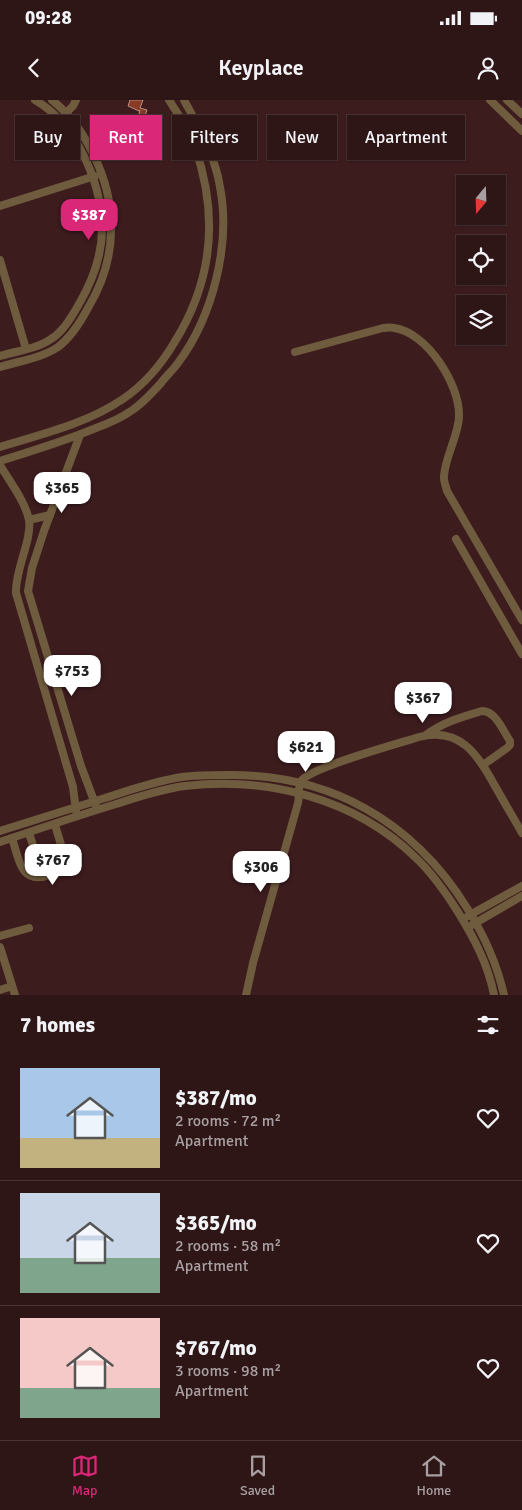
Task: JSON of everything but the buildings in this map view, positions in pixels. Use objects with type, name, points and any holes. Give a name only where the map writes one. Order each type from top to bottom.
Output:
[{"type":"street","points":[[0,356],[41,345],[52,339],[74,313],[92,279],[100,247],[102,224],[98,200],[83,153],[68,130],[49,110],[35,100]]},
{"type":"street","points":[[0,367],[44,354],[58,346],[82,318],[93,300],[101,282],[109,249],[111,224],[102,174],[92,149],[76,124],[52,100]]},
{"type":"street","points":[[66,114],[76,100]]},
{"type":"street","points":[[0,448],[98,414],[124,398],[147,380],[162,362],[183,330],[196,303],[204,276],[209,249],[210,222],[208,196],[194,144],[170,100]]},
{"type":"street","points":[[77,817],[68,770],[16,593],[18,574],[29,530],[28,520],[20,499],[0,463],[80,435],[118,419],[131,411],[150,395],[179,362],[197,331],[211,296],[219,267],[224,207],[215,163],[184,100]]},
{"type":"street","points":[[490,100],[522,131]]},
{"type":"street","points":[[507,100],[522,114]]},
{"type":"street","points":[[0,206],[102,174]]},
{"type":"street","points":[[0,260],[26,349]]},
{"type":"street","points":[[295,352],[382,328],[394,328],[408,333],[419,339],[429,348],[452,383],[458,404],[459,417],[443,477],[447,491],[522,620]]},
{"type":"street","points":[[80,435],[32,568],[28,590],[81,766],[98,810]]},
{"type":"street","points":[[28,520],[50,515]]},
{"type":"street","points":[[456,539],[522,654]]},
{"type":"street","points":[[426,735],[449,721],[487,711],[493,715],[510,741],[510,745],[483,765]]},
{"type":"street","points":[[246,995],[253,963],[298,803],[300,784],[304,778],[333,765],[426,735],[441,734],[460,742],[476,754],[522,833]]},
{"type":"street","points":[[68,770],[81,766]]},
{"type":"street","points":[[0,831],[155,782],[195,775],[256,776],[287,780],[317,788],[347,799],[375,814],[424,852],[444,875],[476,922],[495,965],[504,995]]},
{"type":"street","points":[[0,842],[157,791],[192,785],[238,784],[299,792],[329,802],[357,815],[395,839],[428,870],[446,893],[484,960],[494,995]]},
{"type":"street","points":[[513,817],[522,812]]},
{"type":"street","points":[[12,838],[25,873],[31,877],[43,877],[64,869],[67,864],[55,824]]},
{"type":"street","points":[[29,833],[43,877]]},
{"type":"street","points":[[462,919],[522,886]]},
{"type":"street","points":[[467,928],[522,896]]},
{"type":"street","points":[[0,936],[29,928]]},
{"type":"street","points":[[0,946],[15,995]]},
{"type":"street","points":[[0,990],[12,986]]}]
